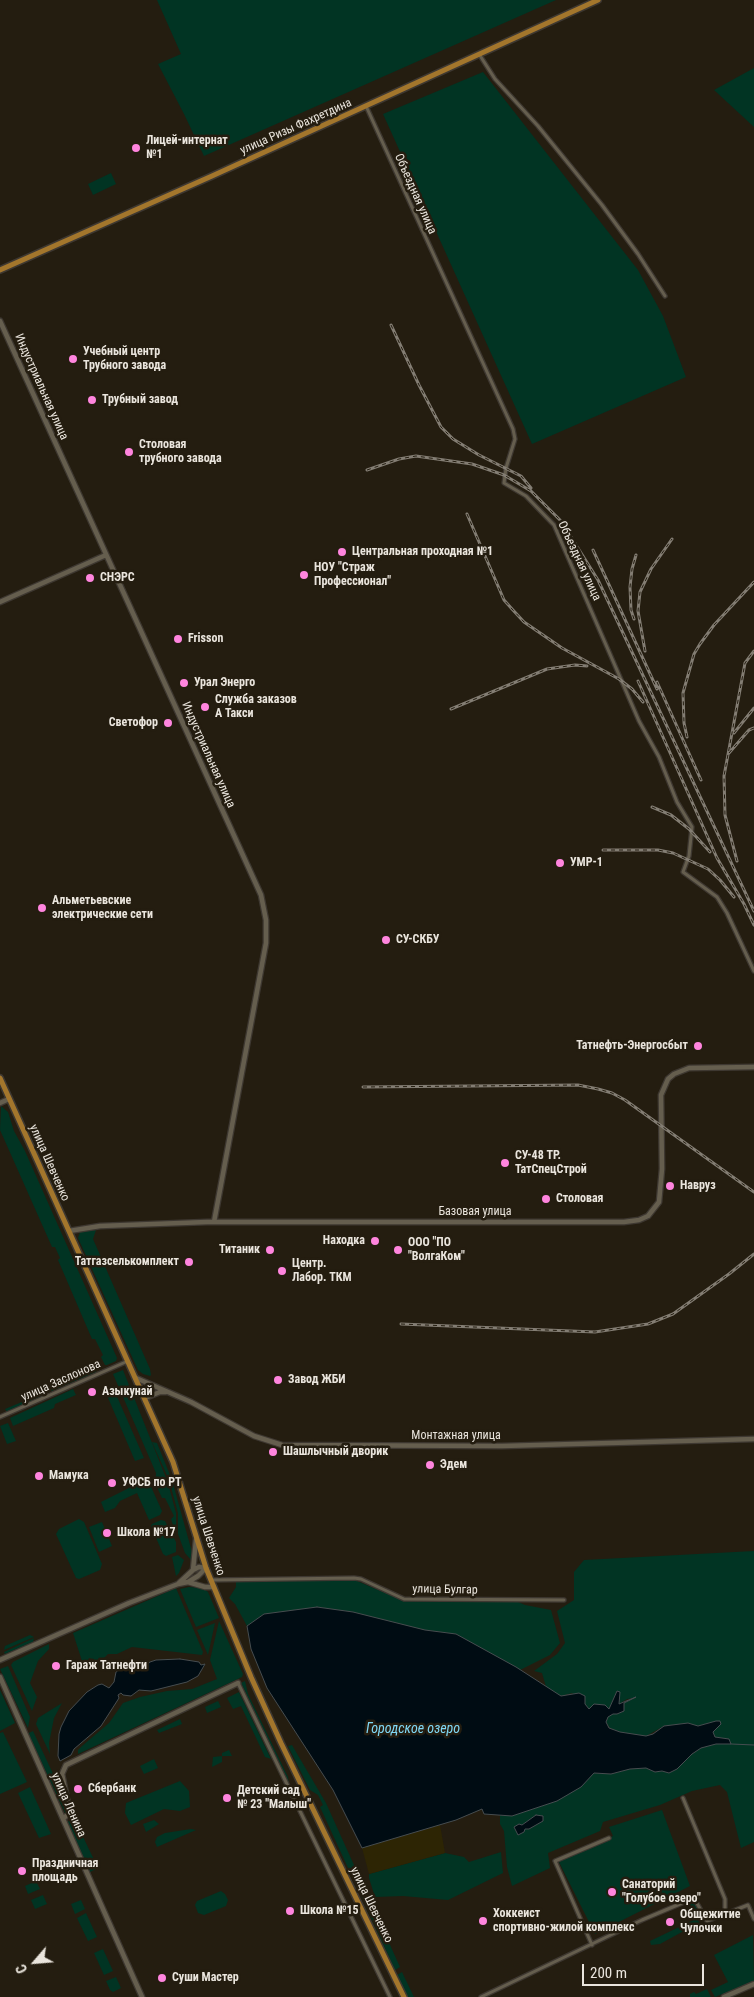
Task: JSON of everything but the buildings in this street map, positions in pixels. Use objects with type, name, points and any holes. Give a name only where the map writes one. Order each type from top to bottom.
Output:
[{"type":"main road","name":"улица Ризы Фахретдина","points":[[0,270],[598,0]]},
{"type":"main road","name":"улица Шевченко","points":[[0,1078],[176,1470],[206,1568],[281,1743],[404,1997]]},
{"type":"street","points":[[479,54],[494,79],[538,126],[602,205],[638,254],[665,296]]},
{"type":"street","name":"Объездная улица","points":[[366,106],[513,429],[516,439],[506,468],[504,483],[526,496],[554,525],[639,721],[659,757],[677,802],[692,827],[689,856],[683,872],[717,897],[728,913],[754,971]]},
{"type":"street","name":"Индустриальная улица","points":[[0,321],[261,895],[266,920],[266,943],[214,1222]]},
{"type":"street","points":[[0,602],[106,555]]},
{"type":"street","name":"Базовая улица","points":[[69,1231],[102,1226],[214,1222],[624,1222],[639,1220],[648,1216],[659,1202],[662,1169],[662,1095],[668,1079],[674,1074],[689,1068],[754,1067]]},
{"type":"street","points":[[0,1103],[9,1099]]},
{"type":"street","name":"улица Заслонова","points":[[0,1417],[128,1360]]},
{"type":"street","name":"Монтажная улица","points":[[136,1378],[170,1392],[254,1436],[282,1445],[502,1446],[754,1439]]},
{"type":"street","points":[[145,1398],[160,1392],[170,1392]]},
{"type":"street","points":[[193,1570],[196,1536]]},
{"type":"street","points":[[178,1584],[193,1570],[199,1567],[206,1568]]},
{"type":"street","points":[[0,1660],[129,1603],[188,1582],[206,1568]]},
{"type":"street","name":"улица Булгар","points":[[211,1580],[354,1578],[361,1579],[404,1598],[564,1600]]},
{"type":"street","points":[[188,1582],[205,1587],[214,1587]]},
{"type":"street","name":"улица Ленина","points":[[0,1677],[142,1997]]},
{"type":"street","points":[[63,1818],[70,1814],[62,1774],[66,1765],[238,1683],[390,1997]]},
{"type":"street","points":[[684,1798],[725,1899],[724,1914]]},
{"type":"street","points":[[592,1945],[556,1861],[609,1838]]},
{"type":"street","points":[[481,1997],[642,1920],[694,1898],[707,1921],[748,1905],[754,1918]]},
{"type":"street","points":[[724,1997],[754,1984]]},
{"type":"green space","points":[[157,0],[556,0],[204,156],[158,64],[181,54]]},
{"type":"green space","points":[[754,68],[754,127],[714,90]]},
{"type":"green space","points":[[483,72],[638,270],[663,316],[686,377],[532,444],[383,114]]},
{"type":"green space","points":[[111,173],[116,184],[93,195],[88,184]]},
{"type":"green space","points":[[1,1106],[8,1112],[14,1131],[25,1151],[117,1358],[116,1361],[107,1365],[105,1365],[101,1357],[103,1355],[95,1339],[92,1339],[58,1260],[60,1258],[55,1247],[52,1247],[0,1130]]},
{"type":"green space","points":[[96,1230],[93,1239],[150,1369],[150,1376],[138,1370],[78,1238],[80,1232]]},
{"type":"green space","points":[[96,1369],[96,1372],[47,1393],[45,1391]]},
{"type":"green space","points":[[123,1370],[168,1483],[176,1513],[176,1534],[171,1519],[174,1516],[155,1483],[156,1473],[113,1374]]},
{"type":"green space","points":[[73,1389],[76,1395],[55,1404],[54,1408],[13,1426],[10,1418]]},
{"type":"green space","points":[[115,1392],[144,1458],[135,1461],[106,1393]]},
{"type":"green space","points":[[41,1394],[42,1396],[7,1412],[5,1409]]},
{"type":"green space","points":[[8,1423],[16,1441],[7,1444],[0,1426]]},
{"type":"green space","points":[[152,1442],[157,1443],[172,1480],[192,1552],[191,1560],[185,1553],[178,1534],[178,1513],[169,1480]]},
{"type":"green space","points":[[148,1480],[162,1511],[160,1515],[149,1520],[137,1493],[120,1501],[115,1508],[105,1512],[101,1502]]},
{"type":"green space","points":[[79,1519],[84,1522],[102,1564],[100,1570],[79,1579],[76,1578],[56,1534],[59,1529]]},
{"type":"green space","points":[[161,1520],[165,1521],[176,1542],[176,1552],[166,1556],[163,1554],[151,1526]]},
{"type":"green space","points":[[102,1522],[112,1546],[99,1552],[89,1527]]},
{"type":"green space","points":[[754,1551],[754,1842],[741,1848],[727,1792],[720,1785],[692,1791],[660,1805],[603,1822],[600,1831],[548,1853],[550,1868],[512,1886],[507,1867],[504,1831],[500,1824],[500,1815],[512,1816],[590,1777],[594,1773],[611,1774],[630,1769],[646,1768],[655,1772],[669,1773],[677,1769],[701,1748],[716,1744],[731,1744],[728,1739],[715,1738],[713,1732],[720,1721],[698,1726],[688,1723],[664,1726],[646,1736],[620,1732],[610,1728],[606,1722],[608,1716],[624,1711],[624,1703],[635,1698],[627,1699],[619,1704],[617,1691],[609,1709],[589,1709],[572,1693],[561,1696],[547,1690],[542,1673],[534,1671],[557,1654],[565,1643],[557,1611],[574,1600],[574,1572],[584,1560]]},
{"type":"green space","points":[[178,1555],[184,1560],[176,1576],[172,1557]]},
{"type":"green space","points":[[285,1579],[357,1581],[402,1600],[516,1601],[525,1605],[551,1610],[560,1643],[550,1655],[520,1670],[456,1634],[425,1630],[353,1612],[317,1607],[264,1614],[247,1626],[235,1604],[229,1598],[236,1587],[236,1582]]},
{"type":"green space","points":[[189,1587],[203,1588],[208,1592],[219,1618],[196,1627],[180,1589]]},
{"type":"green space","points":[[176,1588],[203,1652],[202,1655],[132,1647],[117,1654],[108,1654],[99,1663],[96,1670],[94,1669],[94,1659],[89,1658],[87,1663],[82,1661],[73,1633]]},
{"type":"green space","points":[[219,1621],[243,1674],[242,1677],[78,1754],[78,1750],[82,1746],[109,1723],[123,1703],[167,1691],[192,1689],[217,1679],[210,1660]]},
{"type":"green space","points":[[215,1623],[208,1655],[197,1630]]},
{"type":"green space","points":[[30,1635],[34,1637],[4,1650],[5,1646]]},
{"type":"green space","points":[[34,1638],[33,1642],[5,1654],[4,1652]]},
{"type":"green space","points":[[49,1644],[49,1649],[38,1661],[30,1683],[37,1697],[32,1711],[11,1665],[13,1662]]},
{"type":"green space","points":[[8,1666],[30,1717],[28,1728],[0,1669]]},
{"type":"green space","points":[[245,1681],[248,1694],[288,1777],[289,1783],[241,1683]]},
{"type":"green space","points":[[0,1690],[15,1723],[0,1731]]},
{"type":"green space","points":[[239,1692],[271,1759],[265,1757],[241,1706],[233,1709],[227,1698]]},
{"type":"green space","points":[[218,1701],[221,1707],[207,1713],[205,1707]]},
{"type":"green space","points":[[62,1703],[54,1718],[49,1743],[50,1754],[36,1724],[38,1718]]},
{"type":"green space","points":[[180,1719],[182,1724],[159,1733],[157,1730]]},
{"type":"green space","points":[[33,1731],[63,1795],[66,1813],[30,1737],[29,1733]]},
{"type":"green space","points":[[3,1732],[27,1782],[0,1794],[0,1733]]},
{"type":"green space","points":[[292,1745],[326,1803],[400,1967],[395,1970],[320,1807],[323,1805],[318,1795],[310,1790],[288,1746]]},
{"type":"green space","points":[[229,1750],[232,1756],[222,1756],[222,1753]]},
{"type":"green space","points":[[222,1756],[222,1762],[212,1767],[213,1757]]},
{"type":"green space","points":[[154,1759],[158,1768],[144,1774],[140,1766]]},
{"type":"green space","points":[[180,1781],[189,1791],[190,1807],[180,1811],[164,1809],[131,1825],[125,1813],[126,1803]]},
{"type":"green space","points":[[30,1787],[51,1834],[39,1838],[18,1793]]},
{"type":"green space","points":[[662,1810],[690,1886],[595,1934],[558,1860],[613,1836],[609,1827]]},
{"type":"green space","points":[[74,1818],[98,1868],[90,1872],[67,1822]]},
{"type":"green space","points":[[154,1820],[159,1824],[146,1832],[143,1824]]},
{"type":"green space","points":[[196,1830],[157,1847],[155,1842],[157,1837],[165,1833]]},
{"type":"green space","points":[[501,1852],[503,1873],[448,1900],[403,1896],[375,1897],[369,1878],[369,1874],[445,1853],[464,1857],[469,1862]]},
{"type":"green space","points":[[36,1881],[40,1889],[28,1894],[25,1886]]},
{"type":"green space","points":[[221,1891],[228,1900],[226,1906],[204,1915],[198,1913],[195,1905],[197,1901]]},
{"type":"green space","points":[[43,1895],[47,1904],[35,1909],[31,1900]]},
{"type":"green space","points":[[81,1900],[85,1909],[75,1914],[71,1904]]},
{"type":"green space","points":[[694,1901],[704,1920],[660,1944],[651,1945],[650,1941],[696,1919],[689,1903]]},
{"type":"green space","points":[[86,1913],[97,1937],[88,1941],[77,1918]]},
{"type":"green space","points":[[753,1935],[754,1981],[715,1997],[711,1990],[728,1982],[714,1955]]},
{"type":"green space","points":[[103,1949],[113,1971],[104,1975],[94,1953]]},
{"type":"green space","points":[[402,1972],[414,1997],[408,1997],[397,1975]]},
{"type":"green space","points":[[116,1977],[121,1988],[113,1992],[106,1981]]},
{"type":"green space","points":[[707,1989],[711,1997],[690,1997],[690,1994],[694,1992],[696,1994]]},
{"type":"sand","points":[[440,1825],[445,1853],[369,1874],[362,1848]]},
{"type":"water","name":"Городское озеро","points":[[317,1607],[353,1612],[425,1630],[456,1634],[516,1667],[561,1696],[579,1693],[585,1696],[585,1704],[589,1709],[594,1704],[605,1705],[609,1709],[617,1691],[620,1692],[619,1704],[636,1697],[624,1703],[624,1711],[608,1717],[606,1722],[609,1728],[620,1732],[646,1736],[653,1734],[664,1726],[688,1723],[698,1726],[720,1721],[721,1724],[713,1732],[715,1737],[729,1739],[731,1744],[716,1744],[701,1748],[677,1769],[669,1773],[655,1772],[646,1768],[630,1769],[611,1774],[594,1773],[581,1787],[557,1801],[512,1816],[484,1814],[482,1809],[456,1820],[362,1848],[333,1790],[267,1688],[251,1649],[247,1626],[264,1614]]},
{"type":"water","points":[[180,1659],[199,1662],[201,1665],[205,1664],[198,1676],[187,1682],[151,1691],[139,1690],[131,1696],[121,1693],[118,1695],[119,1698],[101,1726],[74,1749],[71,1755],[60,1761],[58,1756],[61,1727],[69,1711],[87,1692],[102,1684],[109,1688],[114,1682],[116,1672],[120,1669],[138,1664],[146,1665],[156,1660]]},
{"type":"water","points":[[536,1815],[543,1816],[543,1821],[529,1829],[525,1829],[524,1832],[518,1835],[514,1827],[519,1824],[522,1825]]},
{"type":"waterway","points":[[731,1744],[754,1745]]},
{"type":"railway","points":[[391,325],[441,427],[453,439],[479,455],[521,476],[531,488]]},
{"type":"railway","points":[[367,470],[399,459],[416,456],[472,464],[504,475],[531,491],[561,521],[598,580],[754,911]]},
{"type":"railway","points":[[467,514],[504,600],[524,622],[562,648],[619,679],[632,689],[643,702]]},
{"type":"railway","points":[[645,651],[638,611],[640,592],[651,569],[672,539]]},
{"type":"railway","points":[[593,550],[657,689]]},
{"type":"railway","points":[[634,619],[631,610],[630,587],[636,555]]},
{"type":"railway","points":[[687,737],[684,723],[683,693],[694,654],[714,625],[754,582]]},
{"type":"railway","points":[[737,861],[725,815],[724,776],[745,663],[754,651]]},
{"type":"railway","points":[[451,709],[547,669],[575,665],[587,666]]},
{"type":"railway","points":[[638,681],[717,858],[754,925]]},
{"type":"railway","points":[[657,682],[701,780]]},
{"type":"railway","points":[[734,733],[754,708]]},
{"type":"railway","points":[[729,753],[749,730],[754,728]]},
{"type":"railway","points":[[652,807],[671,815],[689,829],[710,852]]},
{"type":"railway","points":[[603,850],[658,850],[673,853],[708,869],[734,897]]},
{"type":"railway","points":[[363,1087],[578,1085],[598,1089],[612,1093],[625,1100],[754,1192]]},
{"type":"railway","points":[[401,1324],[595,1332],[648,1324],[673,1314],[754,1254]]},
{"type":"place","name":"Лицей-интернат №1","points":[[136,148]]},
{"type":"place","name":"Учебный центр Трубного завода","points":[[73,359]]},
{"type":"place","name":"Трубный завод","points":[[92,400]]},
{"type":"place","name":"Столовая трубного завода","points":[[129,452]]},
{"type":"place","name":"Центральная проходная №1","points":[[342,552]]},
{"type":"place","name":"НОУ \"Страж Профессионал\"","points":[[304,575]]},
{"type":"place","name":"СНЭРС","points":[[90,578]]},
{"type":"place","name":"Frisson","points":[[178,639]]},
{"type":"place","name":"Урал Энерго","points":[[184,683]]},
{"type":"place","name":"Служба заказов А Такси","points":[[205,707]]},
{"type":"place","name":"Светофор","points":[[168,723]]},
{"type":"place","name":"УМР-1","points":[[560,863]]},
{"type":"place","name":"Альметьевские электрические сети","points":[[42,908]]},
{"type":"place","name":"СУ-СКБУ","points":[[386,940]]},
{"type":"place","name":"Татнефть-Энергосбыт","points":[[698,1046]]},
{"type":"place","name":"СУ-48 ТР. ТатСпецСтрой","points":[[505,1163]]},
{"type":"place","name":"Навруз","points":[[670,1186]]},
{"type":"place","name":"Столовая","points":[[546,1199]]},
{"type":"place","name":"Находка","points":[[375,1241]]},
{"type":"place","name":"Титаник","points":[[270,1250]]},
{"type":"place","name":"ООО \"ПО \"ВолгаКом\"","points":[[398,1250]]},
{"type":"place","name":"Татгазселькомплект","points":[[189,1262]]},
{"type":"place","name":"Центр. Лабор. ТКМ","points":[[282,1271]]},
{"type":"place","name":"Завод ЖБИ","points":[[278,1380]]},
{"type":"place","name":"Азыкунай","points":[[92,1392]]},
{"type":"place","name":"Шашлычный дворик","points":[[273,1452]]},
{"type":"place","name":"Эдем","points":[[430,1465]]},
{"type":"place","name":"Мамука","points":[[39,1476]]},
{"type":"place","name":"УФСБ по РТ","points":[[112,1483]]},
{"type":"place","name":"Школа №17","points":[[107,1533]]},
{"type":"place","name":"Гараж Татнефти","points":[[56,1666]]},
{"type":"place","name":"Сбербанк","points":[[78,1789]]},
{"type":"place","name":"Детский сад № 23 \"Малыш\"","points":[[227,1798]]},
{"type":"place","name":"Праздничная площадь","points":[[22,1871]]},
{"type":"place","name":"Санаторий \"Голубое озеро\"","points":[[612,1892]]},
{"type":"place","name":"Школа №15","points":[[290,1911]]},
{"type":"place","name":"Хоккеист спортивно-жилой комплекс","points":[[483,1921]]},
{"type":"place","name":"Общежитие Чулочки","points":[[670,1922]]},
{"type":"place","name":"Суши Мастер","points":[[162,1978]]}]
